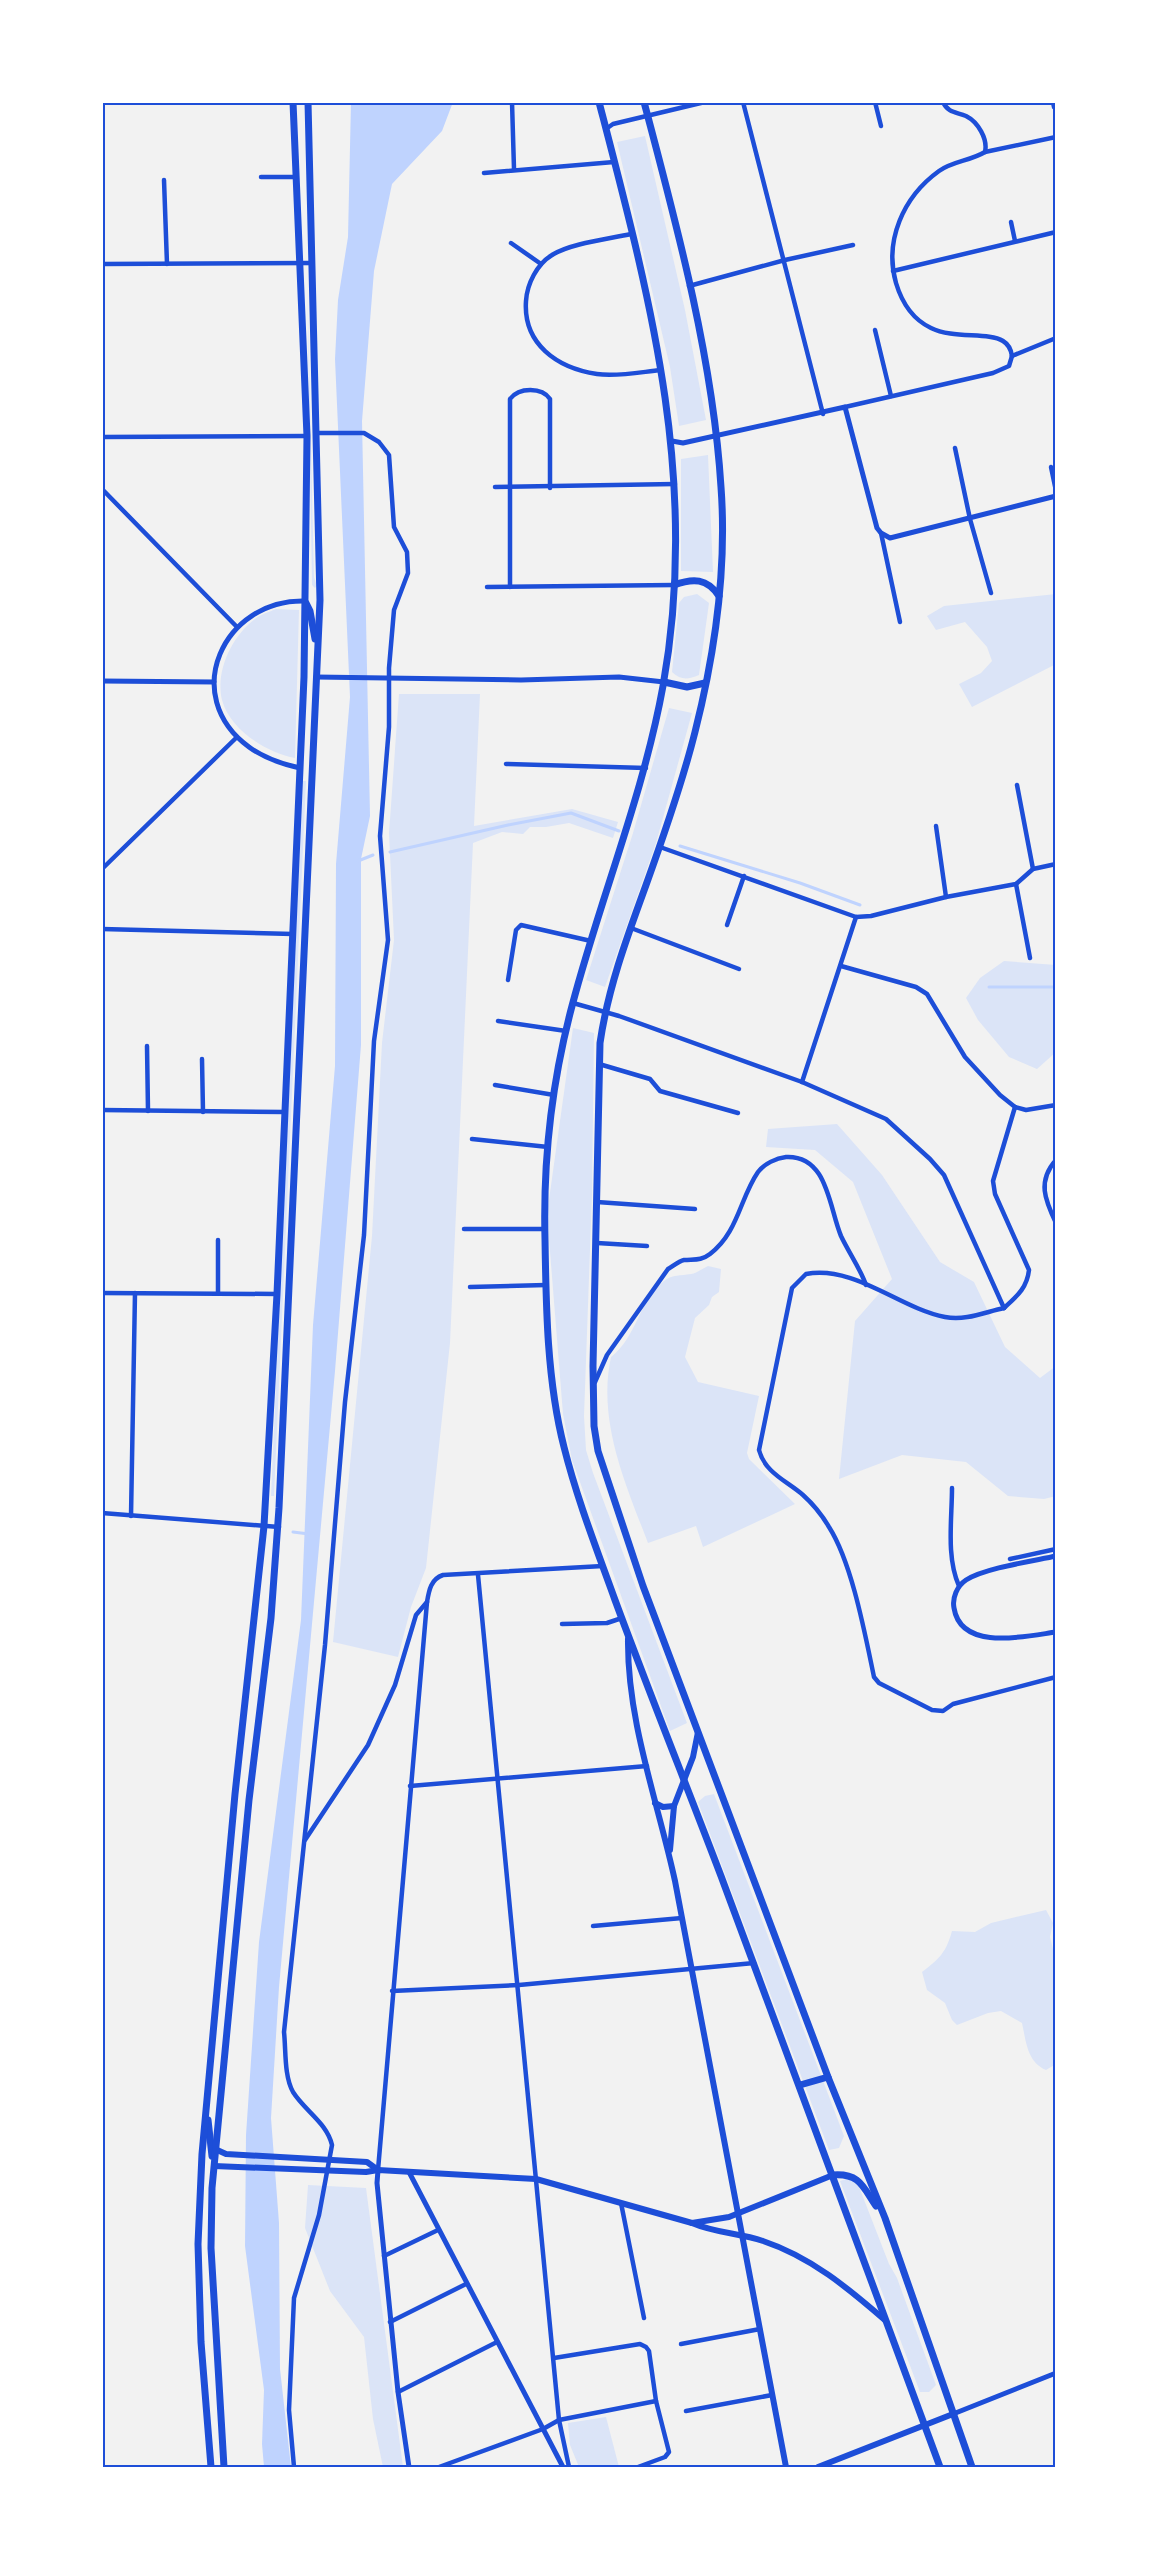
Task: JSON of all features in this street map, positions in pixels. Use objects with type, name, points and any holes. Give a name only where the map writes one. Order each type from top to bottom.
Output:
[{"type":"main road","points":[[211,2467],[201,2342],[198,2244],[206,2111],[233,1818],[264,1526],[277,1294],[304,677],[307,436],[292,102]]},
{"type":"main road","points":[[224,2467],[211,2248],[214,2166],[279,1527],[320,600],[314,263],[308,102]]},
{"type":"main road","points":[[599,102],[652,311],[663,370],[675,484],[674,585],[664,682],[646,768],[573,1003],[554,1095],[548,1147],[545,1229],[546,1285],[557,1411],[578,1494],[628,1635],[800,2085],[940,2467]]},
{"type":"main road","points":[[644,102],[707,367],[722,488],[719,596],[717,621],[691,746],[660,847],[604,1011],[599,1064],[594,1426],[606,1480],[828,2077],[885,2218],[972,2467]]},
{"type":"main road","points":[[674,585],[688,580],[700,580],[709,584],[719,596]]},
{"type":"main road","points":[[305,601],[310,611],[317,653]]},
{"type":"main road","points":[[304,677],[316,677]]},
{"type":"main road","points":[[664,682],[687,687],[705,683]]},
{"type":"main road","points":[[300,768],[312,768]]},
{"type":"main road","points":[[628,1635],[628,1658],[646,1766],[670,1857],[786,2467]]},
{"type":"main road","points":[[670,1857],[674,1806],[685,1781],[698,1730]]},
{"type":"main road","points":[[655,1803],[663,1807],[674,1806]]},
{"type":"main road","points":[[800,2085],[828,2077]]},
{"type":"main road","points":[[206,2111],[214,2166]]},
{"type":"main road","points":[[215,2148],[230,2155],[367,2162],[378,2170]]},
{"type":"main road","points":[[214,2166],[366,2172],[378,2170],[536,2179],[692,2223],[716,2232],[741,2234],[780,2247],[815,2265],[889,2324]]},
{"type":"main road","points":[[692,2223],[729,2217],[833,2175],[847,2174],[856,2177],[885,2218]]},
{"type":"main road","points":[[818,2467],[953,2414]]},
{"type":"street","points":[[512,102],[514,169]]},
{"type":"street","points":[[606,129],[613,124],[705,102]]},
{"type":"street","points":[[743,102],[823,414]]},
{"type":"street","points":[[875,102],[881,126]]},
{"type":"street","points":[[943,102],[947,110],[966,116],[976,125],[985,141],[985,152]]},
{"type":"street","points":[[672,441],[683,443],[823,414],[1002,370],[1009,366],[1012,356],[1007,344],[1000,339],[952,335],[932,329],[918,319],[900,297],[893,271],[891,249],[897,225],[921,188],[937,172],[948,165],[985,152],[1056,137]]},
{"type":"street","points":[[484,173],[614,162]]},
{"type":"street","points":[[261,177],[295,177]]},
{"type":"street","points":[[164,180],[167,264]]},
{"type":"street","points":[[1011,222],[1015,241]]},
{"type":"street","points":[[893,271],[1056,232]]},
{"type":"street","points":[[631,234],[554,254],[541,264],[527,290],[525,313],[531,335],[542,349],[575,369],[599,375],[663,370]]},
{"type":"street","points":[[510,243],[541,264]]},
{"type":"street","points":[[689,286],[785,260],[853,245]]},
{"type":"street","points":[[102,264],[314,263]]},
{"type":"street","points":[[875,330],[891,396]]},
{"type":"street","points":[[1012,356],[1056,338]]},
{"type":"street","points":[[510,587],[510,399],[519,392],[539,390],[546,393],[550,399],[550,488]]},
{"type":"street","points":[[845,407],[874,520],[880,533],[900,622]]},
{"type":"street","points":[[294,2467],[289,2410],[294,2298],[319,2214],[332,2145],[329,2134],[293,2091],[288,2077],[284,2032],[325,1644],[345,1402],[364,1235],[374,1041],[388,940],[381,836],[389,727],[389,668],[394,610],[408,573],[407,552],[394,527],[388,455],[379,442],[364,433],[316,433]]},
{"type":"street","points":[[102,437],[307,436]]},
{"type":"street","points":[[955,448],[970,519],[991,593]]},
{"type":"street","points":[[1051,467],[1056,491]]},
{"type":"street","points":[[495,487],[550,488],[675,484]]},
{"type":"street","points":[[102,489],[236,626]]},
{"type":"street","points":[[880,533],[890,538],[1056,496]]},
{"type":"street","points":[[487,587],[674,585]]},
{"type":"street","points":[[300,768],[282,764],[264,756],[249,748],[237,737],[221,711],[214,682],[219,656],[236,626],[261,608],[281,602],[305,601]]},
{"type":"street","points":[[316,677],[521,680],[619,677],[664,682]]},
{"type":"street","points":[[102,681],[214,682]]},
{"type":"street","points":[[102,869],[237,737]]},
{"type":"street","points":[[506,764],[646,768]]},
{"type":"street","points":[[1017,785],[1033,869]]},
{"type":"street","points":[[936,826],[946,897]]},
{"type":"street","points":[[660,847],[856,917],[871,916],[946,897],[1016,885],[1033,869],[1056,864]]},
{"type":"street","points":[[727,925],[744,876]]},
{"type":"street","points":[[1016,885],[1030,958]]},
{"type":"street","points":[[802,1082],[856,917]]},
{"type":"street","points":[[508,980],[516,930],[521,925],[591,941]]},
{"type":"street","points":[[631,928],[739,969]]},
{"type":"street","points":[[102,929],[293,934]]},
{"type":"street","points":[[841,966],[916,987],[927,994],[965,1057],[1000,1095],[1015,1107],[1026,1110],[1056,1105]]},
{"type":"street","points":[[573,1003],[604,1011],[802,1082],[886,1119],[944,1175],[1004,1308]]},
{"type":"street","points":[[498,1021],[566,1031]]},
{"type":"street","points":[[147,1046],[148,1111]]},
{"type":"street","points":[[202,1059],[203,1112]]},
{"type":"street","points":[[599,1064],[650,1078],[660,1091],[738,1113]]},
{"type":"street","points":[[495,1085],[554,1095]]},
{"type":"street","points":[[1015,1107],[993,1181],[995,1194],[1029,1270],[1027,1282],[1021,1292],[1004,1308],[976,1317],[946,1317],[832,1274],[816,1272],[799,1278],[792,1288],[759,1450],[761,1460],[768,1468],[803,1495],[819,1512],[841,1548],[874,1677],[879,1683],[932,1710],[943,1711],[953,1704],[1056,1677]]},
{"type":"street","points":[[102,1110],[284,1112]]},
{"type":"street","points":[[472,1139],[548,1147]]},
{"type":"street","points":[[593,1387],[607,1355],[653,1286],[668,1269],[683,1260],[700,1260],[720,1245],[733,1227],[759,1171],[782,1157],[800,1158],[813,1168],[822,1180],[842,1238],[858,1264],[866,1285]]},
{"type":"street","points":[[1056,1160],[1044,1178],[1044,1190],[1046,1202],[1056,1223]]},
{"type":"street","points":[[597,1202],[696,1209]]},
{"type":"street","points":[[464,1229],[545,1229]]},
{"type":"street","points":[[218,1240],[218,1293]]},
{"type":"street","points":[[597,1243],[647,1246]]},
{"type":"street","points":[[470,1287],[546,1285]]},
{"type":"street","points":[[102,1293],[277,1294]]},
{"type":"street","points":[[131,1516],[135,1293]]},
{"type":"street","points":[[952,1488],[952,1556],[954,1574],[959,1586]]},
{"type":"street","points":[[102,1513],[279,1527]]},
{"type":"street","points":[[1010,1559],[1056,1549]]},
{"type":"street","points":[[1056,1556],[967,1579],[959,1586],[954,1600],[957,1618],[965,1628],[987,1638],[1006,1639],[1056,1632]]},
{"type":"street","points":[[409,2467],[390,2322],[378,2170],[427,1602],[431,1584],[438,1577],[603,1566]]},
{"type":"street","points":[[478,1575],[560,2420],[563,2448],[569,2467]]},
{"type":"street","points":[[303,1843],[368,1745],[395,1685],[416,1615],[427,1602]]},
{"type":"street","points":[[562,1624],[607,1623],[622,1618]]},
{"type":"street","points":[[410,1786],[646,1766]]},
{"type":"street","points":[[593,1926],[682,1918]]},
{"type":"street","points":[[393,1991],[519,1985],[754,1963]]},
{"type":"street","points":[[409,2172],[563,2467]]},
{"type":"street","points":[[621,2203],[644,2318]]},
{"type":"street","points":[[384,2256],[438,2230]]},
{"type":"street","points":[[390,2322],[466,2284]]},
{"type":"street","points":[[681,2344],[760,2330]]},
{"type":"street","points":[[398,2392],[497,2342]]},
{"type":"street","points":[[554,2358],[640,2344],[646,2347],[649,2352],[656,2401],[668,2454],[638,2467]]},
{"type":"street","points":[[953,2414],[1056,2373]]},
{"type":"street","points":[[686,2411],[772,2395]]},
{"type":"street","points":[[439,2467],[543,2429],[560,2420],[656,2401]]},
{"type":"shaded area","points":[[645,136],[685,310],[706,420],[679,426],[670,367],[617,142]]},
{"type":"shaded area","points":[[307,269],[314,577],[317,586],[315,588],[312,585]]},
{"type":"shaded area","points":[[708,455],[713,572],[681,571],[681,459]]},
{"type":"shaded area","points":[[697,594],[709,603],[699,675],[691,678],[678,677],[672,672],[679,603],[684,597]]},
{"type":"shaded area","points":[[1056,594],[1056,664],[972,707],[959,684],[981,673],[992,661],[987,647],[965,622],[936,630],[927,616],[944,606]]},
{"type":"shaded area","points":[[276,609],[299,610],[295,758],[273,751],[241,730],[226,711],[220,689],[223,666],[239,635],[257,617]]},
{"type":"shaded area","points":[[399,694],[480,694],[474,826],[572,809],[618,822],[613,838],[569,823],[530,827],[523,834],[502,832],[473,843],[450,1343],[426,1568],[411,1607],[398,1657],[333,1642],[372,1236],[382,1043],[394,940],[389,833]]},
{"type":"shaded area","points":[[669,708],[692,713],[656,843],[605,987],[586,980],[633,833]]},
{"type":"shaded area","points":[[303,781],[306,781],[274,1496],[271,1496]]},
{"type":"shaded area","points":[[1004,961],[1056,965],[1056,1052],[1037,1069],[1009,1057],[978,1020],[966,998],[980,978]]},
{"type":"shaded area","points":[[573,1028],[594,1033],[592,1195],[584,1416],[586,1450],[687,1723],[670,1731],[572,1460],[563,1414],[547,1214]]},
{"type":"shaded area","points":[[837,1124],[882,1175],[940,1262],[974,1282],[1005,1347],[1040,1378],[1056,1366],[1056,1496],[1044,1499],[1008,1496],[966,1462],[902,1455],[839,1479],[855,1321],[892,1279],[853,1182],[815,1150],[766,1147],[768,1129]]},
{"type":"shaded area","points":[[708,1266],[721,1269],[719,1292],[695,1318],[685,1357],[698,1382],[759,1396],[747,1453],[749,1459],[795,1504],[703,1547],[696,1526],[648,1543],[623,1476],[611,1429],[608,1381],[611,1357],[626,1340],[649,1299],[664,1281]]},
{"type":"shaded area","points":[[714,1794],[844,2136],[839,2148],[829,2150],[698,1802],[705,1796]]},
{"type":"shaded area","points":[[1046,1910],[1053,1923],[1050,1937],[1056,1961],[1056,2064],[1046,2070],[1031,2056],[1022,2023],[1001,2011],[988,2013],[957,2025],[952,2020],[945,2003],[927,1990],[922,1972],[941,1955],[952,1931],[975,1932],[991,1923]]},
{"type":"shaded area","points":[[849,2178],[856,2179],[889,2264],[897,2278],[936,2385],[929,2392],[920,2392],[840,2181]]},
{"type":"shaded area","points":[[308,2185],[366,2188],[403,2467],[383,2467],[373,2419],[364,2337],[330,2291],[305,2228]]},
{"type":"shaded area","points":[[606,2417],[619,2467],[579,2467],[570,2445],[568,2423]]},
{"type":"water","points":[[351,102],[453,102],[442,131],[392,184],[374,271],[362,421],[370,816],[361,859],[361,1045],[335,1371],[279,1987],[271,2118],[279,2223],[280,2369],[291,2467],[264,2467],[262,2444],[264,2390],[245,2246],[246,2135],[259,1942],[301,1620],[313,1325],[335,1066],[336,864],[350,697],[335,359],[338,300],[348,237]]},
{"type":"waterway","points":[[390,852],[571,813],[619,831]]},
{"type":"waterway","points":[[680,846],[800,883],[860,905]]},
{"type":"waterway","points":[[358,861],[373,855]]},
{"type":"waterway","points":[[989,987],[1056,987]]},
{"type":"waterway","points":[[293,1532],[309,1534]]}]
